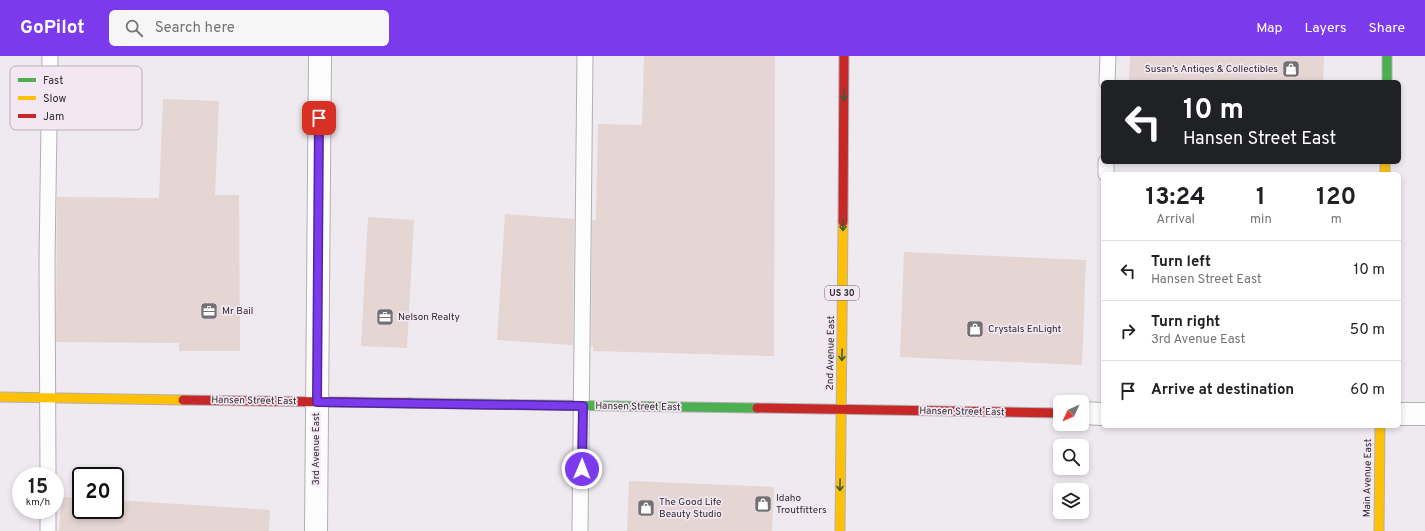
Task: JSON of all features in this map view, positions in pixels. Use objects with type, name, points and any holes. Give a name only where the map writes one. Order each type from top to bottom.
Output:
[{"type":"street","name":"3rd Avenue East","points":[[316,531],[320,56]]},
{"type":"street","name":"2nd Avenue East","points":[[840,531],[844,56]]},
{"type":"street","points":[[1387,56],[1387,80]]},
{"type":"street","name":"Hansen Street East","points":[[0,397],[1053,413]]},
{"type":"street","points":[[1089,414],[1101,414]]},
{"type":"street","points":[[1401,414],[1425,414]]},
{"type":"street","name":"Main Avenue East","points":[[1379,531],[1380,428]]},
{"type":"lane","points":[[50,56],[50,66]]},
{"type":"lane","points":[[580,531],[583,406],[586,56]]},
{"type":"lane","points":[[1107,80],[1108,56]]},
{"type":"lane","points":[[48,467],[49,398],[47,261],[49,130]]},
{"type":"lane","points":[[48,519],[48,531]]},
{"type":"building","points":[[644,56],[775,56],[774,356],[593,351],[593,347],[591,346],[592,220],[596,220],[598,124],[642,125]]},
{"type":"building","points":[[1130,56],[1324,56],[1323,80],[1129,80]]},
{"type":"building","points":[[163,99],[219,101],[215,195],[239,195],[240,351],[179,351],[179,343],[56,342],[57,197],[159,198]]},
{"type":"building","points":[[505,214],[574,219],[573,345],[497,340]]},
{"type":"building","points":[[368,217],[414,220],[407,348],[361,346]]},
{"type":"building","points":[[904,252],[1086,260],[1082,365],[900,357]]},
{"type":"building","points":[[629,481],[774,487],[772,531],[627,531]]},
{"type":"building","points":[[64,497],[72,498],[72,519],[124,519],[124,501],[270,510],[269,531],[59,531],[60,519],[64,519]]},
{"type":"traffic: fast","points":[[1387,56],[1387,80]]},
{"type":"traffic: fast","points":[[410,403],[757,408]]},
{"type":"traffic: slow","points":[[1385,164],[1385,172]]},
{"type":"traffic: slow","points":[[840,531],[843,222]]},
{"type":"traffic: slow","points":[[0,397],[183,400]]},
{"type":"traffic: slow","points":[[1379,531],[1380,428]]},
{"type":"traffic: jam","points":[[843,222],[844,56]]},
{"type":"traffic: jam","points":[[183,400],[410,403]]},
{"type":"traffic: jam","points":[[757,408],[1053,413]]},
{"type":"place","name":"Susan’s Antiqes & Collectibles","points":[[1291,69]]},
{"type":"place","name":"Mr Bail","points":[[209,311]]},
{"type":"place","name":"Nelson Realty","points":[[385,317]]},
{"type":"place","name":"Crystals EnLight","points":[[975,329]]},
{"type":"place","name":"Idaho Troutfitters","points":[[763,504]]},
{"type":"place","name":"The Good Life Beauty Studio","points":[[646,508]]},
{"type":"route","points":[[319,118],[317,402],[583,406],[582,469]]}]
